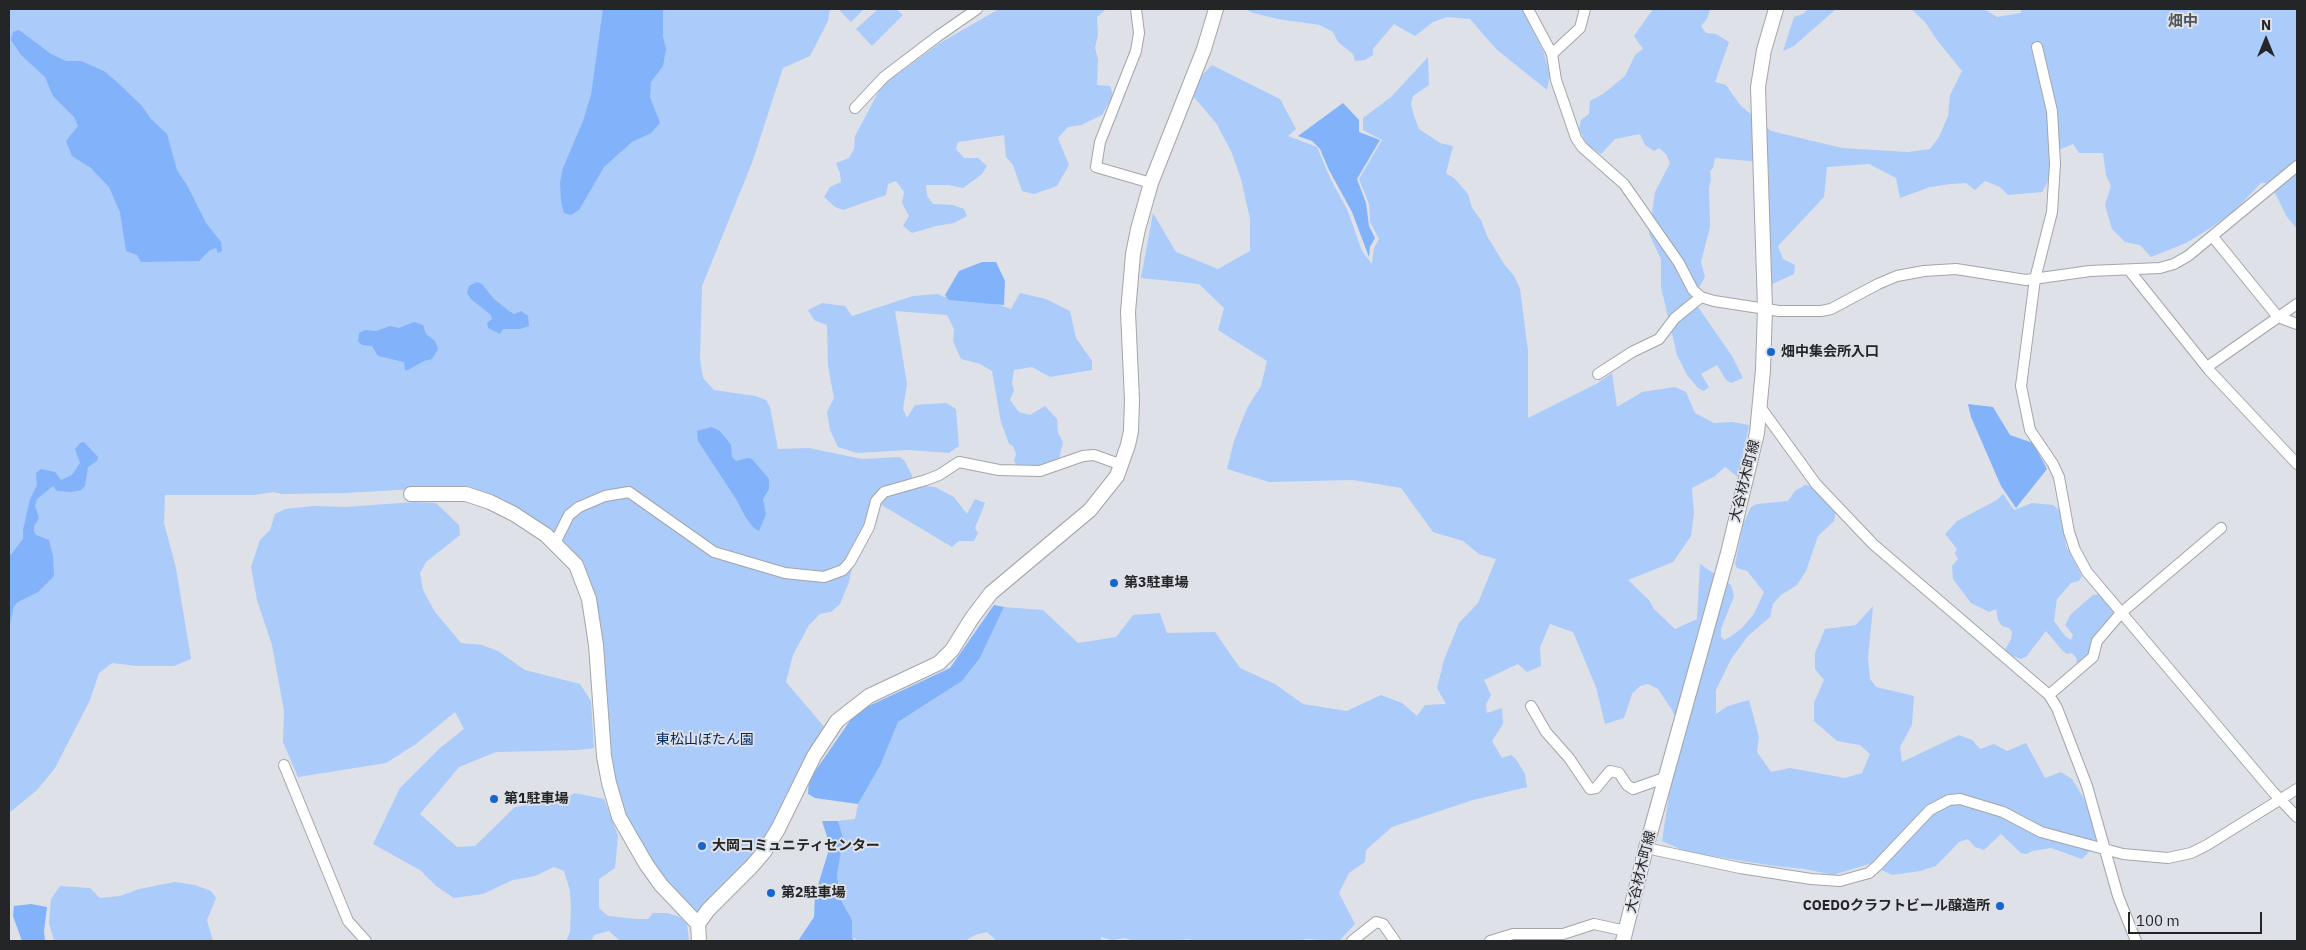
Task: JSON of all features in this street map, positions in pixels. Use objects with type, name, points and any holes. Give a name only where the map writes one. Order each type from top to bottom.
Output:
[{"type":"street","points":[[855,108],[884,76],[977,9]]},
{"type":"street","points":[[1136,9],[1139,33],[1136,51],[1100,142],[1096,167],[1151,183]]},
{"type":"street","points":[[699,941],[698,924],[708,910],[764,852],[778,829],[814,756],[837,721],[869,696],[940,663],[952,650],[972,618],[992,593],[1090,510],[1117,476],[1128,445],[1131,423],[1128,312],[1131,270],[1138,229],[1151,183],[1204,49],[1216,9]]},
{"type":"street","points":[[1528,9],[1552,54],[1556,80],[1576,138],[1582,147],[1624,184],[1674,256],[1693,290],[1701,297],[1714,301],[1779,311],[1826,310],[1897,276],[1941,270],[1956,269],[2026,280],[2090,270],[2153,269],[2174,264],[2213,237],[2244,208],[2297,166]]},
{"type":"street","points":[[1552,54],[1580,28],[1585,9]]},
{"type":"street","name":"大谷材木町線","points":[[1624,936],[1646,848],[1751,466],[1761,408],[1765,308],[1758,88],[1764,50],[1776,9]]},
{"type":"street","points":[[2037,47],[2052,111],[2055,164],[2052,212],[2035,279],[2022,386],[2030,430],[2053,464],[2059,477],[2069,532],[2080,561],[2094,582],[2280,800],[2297,817]]},
{"type":"street","points":[[2213,237],[2278,317],[2297,324]]},
{"type":"street","points":[[2129,270],[2207,368],[2297,464]]},
{"type":"street","points":[[1598,374],[1632,352],[1659,339],[1675,318],[1701,297]]},
{"type":"street","points":[[2207,368],[2297,304]]},
{"type":"street","points":[[1761,408],[1816,484],[1873,544],[2049,695],[2058,708],[2087,786],[2127,924],[2136,941]]},
{"type":"street","points":[[555,543],[569,515],[578,507],[605,496],[629,492],[714,552],[784,573],[824,577],[843,570],[850,562],[869,527],[876,501],[884,492],[939,475],[959,462],[999,470],[1040,471],[1083,456],[1094,455],[1122,465]]},
{"type":"street","points":[[411,494],[466,494],[514,514],[555,543],[576,565],[589,599],[596,645],[604,756],[608,783],[619,817],[646,864],[661,885],[698,924]]},
{"type":"street","points":[[2049,695],[2093,657],[2097,640],[2121,613],[2221,528]]},
{"type":"street","points":[[1531,706],[1546,732],[1569,758],[1590,789],[1596,788],[1610,771],[1619,773],[1626,785],[1633,789],[1667,777]]},
{"type":"street","points":[[284,765],[348,921],[366,941]]},
{"type":"street","points":[[1646,848],[1810,880],[1840,881],[1869,873],[1930,810],[1949,800],[1960,800],[2003,812],[2041,832],[2104,849],[2144,857],[2168,858],[2191,853],[2297,788]]},
{"type":"street","points":[[1352,941],[1376,922],[1383,924],[1395,941]]},
{"type":"street","points":[[1490,941],[1513,934],[1563,934],[1594,924],[1624,936]]},
{"type":"green space","name":"東松山ぼたん園","points":[[9,9],[830,9],[828,21],[810,56],[783,68],[752,163],[702,286],[700,359],[703,378],[714,390],[755,396],[766,400],[770,407],[778,449],[809,448],[862,459],[899,457],[904,460],[912,475],[911,482],[894,493],[901,493],[922,486],[935,487],[954,497],[967,514],[975,499],[985,503],[975,528],[978,533],[974,541],[959,541],[952,547],[880,504],[852,567],[849,582],[840,604],[831,612],[820,614],[809,625],[793,655],[786,682],[826,729],[760,846],[748,862],[696,913],[661,879],[624,817],[612,764],[596,604],[592,585],[582,563],[555,531],[553,533],[501,499],[468,486],[345,493],[282,494],[273,492],[254,495],[165,495],[164,523],[176,568],[191,659],[174,666],[137,666],[112,663],[99,673],[90,700],[55,768],[37,790],[9,813]]},
{"type":"green space","points":[[838,9],[864,9],[851,22]]},
{"type":"green space","points":[[878,9],[896,9],[903,15],[872,46],[856,29]]},
{"type":"green space","points":[[999,9],[1126,9],[1105,10],[1097,17],[1098,35],[1095,48],[1098,59],[1097,85],[1110,86],[1113,95],[1102,115],[1081,125],[1068,127],[1058,138],[1069,165],[1057,186],[1034,194],[1022,191],[1013,165],[1006,157],[1004,135],[958,142],[956,149],[964,158],[978,158],[987,166],[982,174],[963,188],[948,185],[926,185],[927,196],[933,204],[953,205],[964,209],[967,216],[954,223],[912,233],[903,226],[909,216],[902,203],[904,192],[896,181],[888,184],[886,195],[843,210],[835,207],[824,197],[830,187],[841,182],[836,163],[849,158],[854,149],[855,136],[879,91],[887,82],[940,43]]},
{"type":"green space","points":[[1245,9],[1522,9],[1544,53],[1550,76],[1547,90],[1496,49],[1470,19],[1447,17],[1433,22],[1415,36],[1394,24],[1373,49],[1373,55],[1365,60],[1355,61],[1353,54],[1338,42],[1333,32],[1320,25],[1278,19],[1253,13]]},
{"type":"green space","points":[[1653,9],[1710,9],[1707,19],[1701,26],[1706,33],[1716,34],[1729,42],[1715,82],[1726,85],[1740,105],[1771,131],[1842,148],[1908,152],[1930,149],[1939,137],[1948,116],[1950,95],[1962,71],[1925,22],[1911,9],[1984,9],[1997,17],[2021,13],[2021,9],[2297,9],[2297,229],[2287,217],[2270,183],[2261,183],[2235,210],[2212,227],[2186,243],[2151,257],[2140,245],[2125,242],[2112,229],[2105,205],[2111,186],[2106,175],[2103,153],[2079,153],[2073,144],[2049,154],[2050,178],[2042,192],[2008,195],[2000,187],[1985,181],[1975,190],[1966,183],[1951,184],[1930,187],[1900,198],[1896,178],[1869,164],[1827,167],[1824,197],[1778,246],[1783,259],[1795,265],[1794,274],[1768,286],[1769,169],[1750,161],[1715,158],[1713,168],[1710,171],[1710,227],[1701,262],[1705,277],[1695,294],[1698,307],[1732,356],[1743,378],[1731,383],[1726,380],[1717,365],[1701,374],[1709,387],[1704,391],[1698,388],[1687,375],[1677,355],[1661,287],[1661,259],[1649,234],[1655,192],[1670,163],[1666,154],[1659,148],[1654,151],[1645,145],[1640,134],[1615,139],[1601,154],[1588,146],[1579,129],[1581,120],[1589,114],[1590,101],[1603,94],[1625,76],[1635,55],[1643,49],[1634,36]]},
{"type":"green space","points":[[1808,9],[1836,9],[1794,46],[1783,51],[1794,17],[1803,14]]},
{"type":"green space","points":[[1428,57],[1429,85],[1413,96],[1411,104],[1414,116],[1419,129],[1440,143],[1453,146],[1446,173],[1455,179],[1468,194],[1472,208],[1481,220],[1487,236],[1504,264],[1514,276],[1520,289],[1528,351],[1528,418],[1596,384],[1612,373],[1617,407],[1642,392],[1675,387],[1686,392],[1695,413],[1714,423],[1732,422],[1749,425],[1738,477],[1725,467],[1715,476],[1692,488],[1694,513],[1691,536],[1673,562],[1628,580],[1649,600],[1654,609],[1675,629],[1697,619],[1700,564],[1731,585],[1734,596],[1721,629],[1721,637],[1724,640],[1730,637],[1742,628],[1754,614],[1764,592],[1747,571],[1737,568],[1735,564],[1743,524],[1751,507],[1757,504],[1788,501],[1795,491],[1805,485],[1812,486],[1836,511],[1834,521],[1818,536],[1806,571],[1797,585],[1781,595],[1773,604],[1770,617],[1748,636],[1731,659],[1716,690],[1716,714],[1728,706],[1749,700],[1759,737],[1757,752],[1771,772],[1790,768],[1845,778],[1862,773],[1870,754],[1860,745],[1837,741],[1814,721],[1814,703],[1824,680],[1815,669],[1815,653],[1825,629],[1856,625],[1873,606],[1868,658],[1870,679],[1876,687],[1914,696],[1912,725],[1900,747],[1902,762],[1959,735],[1972,740],[1980,749],[1994,744],[2007,751],[2026,743],[2045,778],[2061,772],[2072,779],[2083,797],[2089,812],[2097,843],[2082,859],[2051,848],[2032,851],[2027,854],[2021,853],[2001,834],[1984,850],[1975,847],[1968,839],[1959,842],[1936,866],[1920,871],[1892,875],[1869,864],[1833,875],[1805,869],[1687,852],[1662,841],[1669,795],[1683,735],[1672,710],[1658,689],[1648,684],[1640,686],[1632,694],[1624,718],[1605,724],[1596,687],[1573,632],[1550,624],[1540,647],[1541,666],[1527,672],[1518,664],[1484,680],[1491,695],[1486,704],[1487,713],[1502,708],[1503,724],[1492,741],[1502,758],[1511,755],[1516,759],[1525,774],[1527,787],[1473,800],[1392,827],[1366,850],[1365,862],[1349,873],[1339,893],[1355,924],[1339,941],[1306,939],[1300,941],[1196,941],[1187,939],[1179,941],[1135,941],[1125,938],[1112,940],[1101,937],[1101,941],[997,941],[987,932],[975,935],[965,941],[858,941],[852,937],[852,920],[841,900],[837,876],[842,842],[838,821],[855,819],[858,804],[881,764],[898,722],[962,681],[980,658],[1004,607],[1043,610],[1078,643],[1116,637],[1133,615],[1160,613],[1167,633],[1215,632],[1240,668],[1275,684],[1303,704],[1347,711],[1381,695],[1402,703],[1417,716],[1425,705],[1446,704],[1437,688],[1444,660],[1459,623],[1478,603],[1496,559],[1479,554],[1463,541],[1433,532],[1401,488],[1353,480],[1269,482],[1227,469],[1234,441],[1247,408],[1261,386],[1267,361],[1218,330],[1224,308],[1199,284],[1141,278],[1153,213],[1176,252],[1218,269],[1250,251],[1250,219],[1241,179],[1231,151],[1216,123],[1194,97],[1197,80],[1212,65],[1280,99],[1296,129],[1288,136],[1317,147],[1331,180],[1347,209],[1362,251],[1372,264],[1374,248],[1379,239],[1370,222],[1369,204],[1359,179],[1382,140],[1363,130],[1363,118],[1391,97]]},
{"type":"green space","points":[[1020,293],[1046,299],[1070,311],[1076,338],[1092,361],[1092,370],[1050,377],[1032,367],[1014,370],[1012,384],[1014,390],[1010,400],[1019,412],[1030,415],[1045,406],[1057,419],[1058,433],[1063,442],[1059,459],[1032,468],[1017,466],[1014,461],[1016,454],[1013,446],[1009,444],[1001,422],[992,371],[980,364],[961,359],[953,341],[954,329],[947,315],[895,311],[907,384],[903,409],[907,418],[915,405],[946,403],[956,409],[959,446],[949,453],[908,450],[857,453],[838,447],[830,430],[827,412],[834,398],[828,366],[827,325],[814,320],[808,310],[822,303],[845,306],[852,316],[913,296],[938,294],[944,297],[974,296],[1011,309]]},
{"type":"green space","points":[[2003,494],[2014,510],[2032,503],[2053,505],[2060,511],[2066,546],[2082,576],[2079,581],[2071,583],[2057,599],[2054,621],[2065,636],[2071,640],[2073,635],[2065,625],[2071,614],[2093,595],[2099,594],[2113,611],[2113,615],[2094,638],[2089,650],[2091,655],[2082,666],[2077,663],[2076,657],[2071,653],[2067,654],[2062,650],[2046,631],[2026,657],[2020,659],[2011,655],[2005,650],[2011,639],[2012,632],[2009,628],[2002,626],[1998,620],[1996,609],[1989,612],[1971,603],[1953,579],[1952,566],[1958,559],[1955,553],[1957,549],[1945,534],[1957,521],[1997,500]]},
{"type":"green space","points":[[414,502],[436,503],[459,525],[460,535],[426,562],[420,573],[423,590],[435,612],[461,643],[482,645],[498,651],[525,670],[580,684],[591,701],[594,748],[496,752],[459,767],[420,814],[457,847],[475,846],[515,807],[537,803],[554,803],[575,793],[604,799],[618,836],[615,868],[599,879],[599,908],[608,916],[648,919],[653,913],[667,913],[680,917],[687,924],[689,940],[620,941],[609,931],[594,935],[591,941],[566,941],[570,932],[571,908],[570,891],[564,871],[554,867],[535,876],[513,880],[483,894],[454,898],[436,886],[420,870],[373,844],[400,788],[440,748],[464,729],[455,712],[416,744],[386,763],[298,777],[283,742],[284,711],[272,645],[257,600],[251,567],[260,540],[270,530],[275,514],[285,509]]},
{"type":"green space","points":[[175,882],[195,885],[211,891],[216,898],[207,920],[213,941],[54,941],[49,923],[51,899],[60,886],[90,888],[100,898],[120,896],[139,889]]},
{"type":"shaded area","points":[[603,9],[663,9],[663,37],[666,49],[663,66],[651,82],[650,97],[660,123],[651,133],[632,142],[604,167],[579,210],[571,215],[564,213],[560,183],[563,168],[583,121],[591,95]]},
{"type":"shaded area","points":[[19,30],[51,54],[66,61],[81,61],[104,71],[142,106],[151,119],[167,134],[177,170],[206,223],[221,242],[222,251],[218,253],[216,248],[210,250],[199,261],[141,262],[137,255],[126,251],[120,212],[109,187],[91,168],[72,156],[66,141],[78,126],[74,117],[53,96],[45,77],[21,55],[11,40],[13,32]]},
{"type":"shaded area","points":[[1343,103],[1359,120],[1359,132],[1380,140],[1357,179],[1366,203],[1369,226],[1375,238],[1370,247],[1369,257],[1352,212],[1320,149],[1312,141],[1298,136]]},
{"type":"shaded area","points":[[982,262],[996,262],[1005,281],[1004,305],[949,300],[945,295],[959,271]]},
{"type":"shaded area","points":[[477,282],[482,284],[494,299],[509,311],[514,314],[521,311],[528,316],[529,326],[520,329],[503,329],[500,334],[488,328],[487,323],[492,319],[491,315],[471,299],[467,293],[469,286]]},
{"type":"shaded area","points":[[414,322],[423,325],[426,334],[435,341],[438,349],[432,359],[424,361],[408,370],[405,370],[404,362],[378,356],[372,346],[362,345],[358,341],[359,333],[365,330],[376,331],[390,326],[399,328]]},
{"type":"shaded area","points":[[1968,404],[1993,407],[2010,435],[2033,443],[2047,469],[2016,508],[2001,486],[1971,417]]},
{"type":"shaded area","points":[[712,427],[720,431],[731,445],[732,457],[736,461],[752,459],[769,479],[769,489],[763,499],[766,514],[759,531],[746,518],[736,499],[698,441],[697,431]]},
{"type":"shaded area","points":[[84,442],[98,457],[97,461],[88,467],[85,486],[81,490],[71,492],[57,491],[53,486],[37,499],[35,506],[39,518],[34,526],[34,531],[36,535],[49,540],[53,556],[54,576],[38,592],[14,606],[9,628],[9,557],[23,539],[23,530],[30,499],[37,485],[36,473],[41,469],[55,472],[61,480],[72,475],[80,463],[75,449],[80,443]]},
{"type":"shaded area","points":[[994,605],[1004,607],[980,658],[962,681],[898,722],[881,764],[858,804],[815,798],[808,794],[809,780],[856,712],[950,668]]},
{"type":"shaded area","points":[[822,821],[838,821],[843,838],[837,876],[841,900],[852,920],[852,937],[854,941],[798,941],[814,917],[815,895],[830,846]]},
{"type":"shaded area","points":[[31,904],[47,907],[44,931],[45,941],[22,941],[13,916],[14,906]]},
{"type":"place","name":"畑中集会所入口","points":[[1771,352]]},
{"type":"place","name":"第3駐車場","points":[[1114,583]]},
{"type":"place","name":"第1駐車場","points":[[494,799]]},
{"type":"place","name":"大岡コミュニティセンター","points":[[702,846]]},
{"type":"place","name":"第2駐車場","points":[[771,893]]},
{"type":"place","name":"COEDOクラフトビール醸造所","points":[[2000,906]]},
{"type":"district","name":"畑中","points":[[2183,22]]}]
